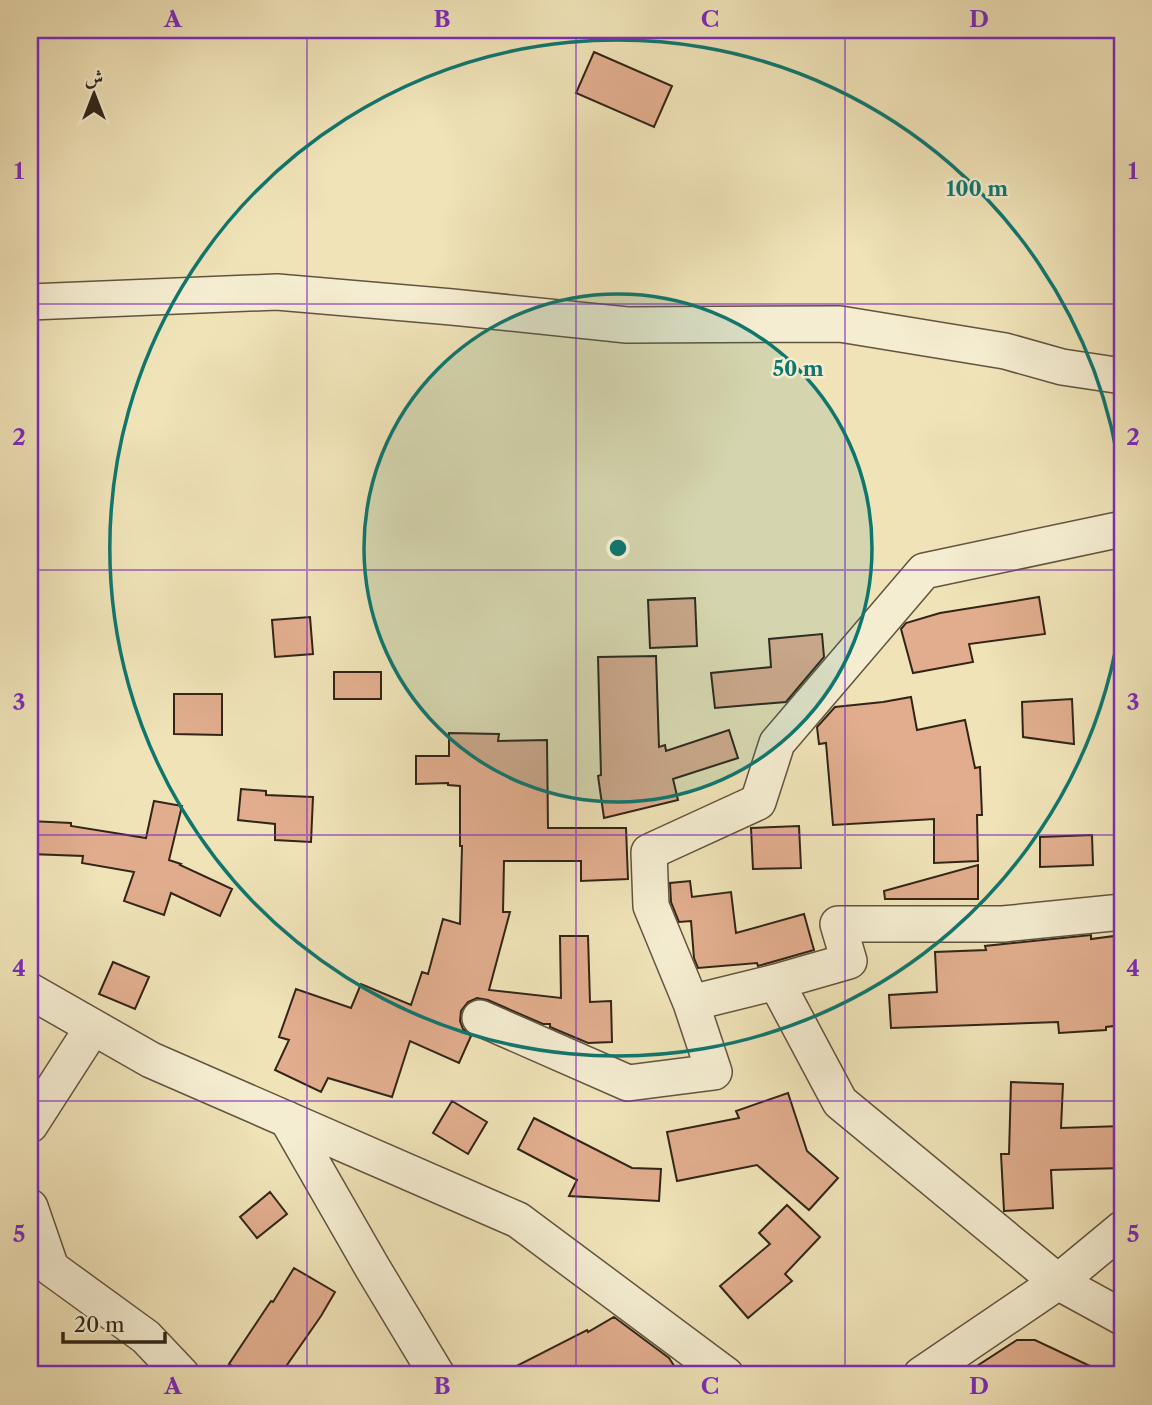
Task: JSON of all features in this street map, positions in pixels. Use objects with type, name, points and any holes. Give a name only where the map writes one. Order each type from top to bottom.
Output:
[{"type":"street","points":[[30,302],[277,292],[627,324],[840,324],[1004,351],[1062,367],[1122,376]]},
{"type":"street","points":[[480,1018],[628,1083],[714,1072],[691,1003],[651,906],[649,852],[758,802],[777,743],[923,571],[1122,529]]},
{"type":"street","points":[[691,1003],[849,961],[838,924],[1003,924],[1122,912]]},
{"type":"street","points":[[776,982],[840,1102],[1058,1282],[1122,1317]]},
{"type":"street","points":[[30,991],[151,1060],[518,1220],[726,1375]]},
{"type":"street","points":[[30,1125],[93,1027]]},
{"type":"street","points":[[287,1119],[437,1375]]},
{"type":"street","points":[[30,1207],[51,1268],[146,1338],[182,1375]]},
{"type":"street","points":[[921,1375],[1058,1282],[1122,1229]]},
{"type":"building","points":[[594,52],[672,86],[654,127],[576,93]]},
{"type":"building","points":[[1039,597],[1045,634],[969,644],[973,662],[913,673],[901,629],[906,623],[940,613]]},
{"type":"building","points":[[695,598],[697,646],[650,648],[648,600]]},
{"type":"building","points":[[310,617],[313,654],[275,657],[272,620]]},
{"type":"building","points":[[822,634],[824,657],[786,702],[715,708],[711,673],[771,667],[769,639]]},
{"type":"building","points":[[656,656],[659,747],[665,745],[666,751],[729,730],[738,758],[673,779],[678,800],[604,818],[598,776],[601,775],[598,657]]},
{"type":"building","points":[[334,672],[381,672],[381,699],[334,699]]},
{"type":"building","points":[[174,694],[222,694],[222,735],[174,734]]},
{"type":"building","points":[[911,697],[917,730],[965,720],[975,768],[980,767],[982,815],[977,815],[978,861],[934,863],[934,819],[833,825],[826,743],[819,744],[817,727],[835,707]]},
{"type":"building","points":[[1072,699],[1074,744],[1023,737],[1022,702]]},
{"type":"building","points":[[449,733],[499,734],[498,741],[547,740],[548,828],[626,828],[628,879],[581,881],[581,861],[504,861],[503,912],[510,912],[489,990],[561,998],[560,936],[588,936],[590,1002],[611,1001],[612,1042],[588,1043],[550,1027],[550,1024],[543,1024],[488,1000],[477,998],[468,1002],[461,1011],[463,1029],[471,1036],[459,1063],[410,1041],[392,1097],[328,1078],[321,1092],[275,1070],[289,1040],[279,1037],[296,989],[351,1008],[361,984],[411,1005],[422,972],[428,974],[443,919],[460,924],[460,786],[448,783],[416,784],[416,756],[449,756]]},
{"type":"building","points":[[241,789],[266,791],[266,795],[313,797],[311,842],[275,840],[275,824],[238,820]]},
{"type":"building","points":[[154,801],[182,806],[169,860],[232,889],[220,916],[171,893],[164,915],[124,901],[134,872],[82,863],[83,856],[30,854],[30,821],[71,823],[71,826],[146,838]]},
{"type":"building","points":[[799,826],[801,868],[753,869],[751,828]]},
{"type":"building","points":[[1092,835],[1093,865],[1040,867],[1040,837]]},
{"type":"building","points":[[978,865],[978,899],[885,899],[884,891]]},
{"type":"building","points":[[690,881],[692,897],[731,892],[736,933],[804,914],[814,950],[758,966],[757,963],[698,968],[694,958],[691,921],[679,922],[671,902],[670,883]]},
{"type":"building","points":[[1091,935],[1091,939],[1122,935],[1122,1025],[1106,1027],[1106,1030],[1059,1033],[1058,1022],[891,1028],[889,995],[937,992],[935,952],[986,950],[985,946]]},
{"type":"building","points":[[113,962],[149,977],[135,1009],[99,994]]},
{"type":"building","points":[[1011,1082],[1063,1084],[1061,1128],[1122,1126],[1122,1168],[1051,1170],[1053,1208],[1004,1211],[1001,1154],[1009,1154]]},
{"type":"building","points":[[788,1093],[807,1151],[838,1178],[809,1210],[757,1165],[677,1181],[667,1132],[739,1118],[736,1111]]},
{"type":"building","points":[[452,1101],[487,1122],[468,1154],[433,1133]]},
{"type":"building","points":[[534,1118],[632,1168],[661,1169],[659,1201],[569,1196],[577,1180],[518,1149]]},
{"type":"building","points":[[270,1192],[287,1214],[257,1238],[240,1217]]},
{"type":"building","points":[[787,1205],[820,1237],[785,1274],[792,1281],[748,1318],[720,1286],[770,1244],[759,1233]]},
{"type":"building","points":[[294,1268],[335,1292],[280,1375],[246,1375],[229,1364]]},
{"type":"building","points":[[614,1317],[669,1358],[680,1375],[499,1375],[587,1330],[588,1332]]},
{"type":"building","points":[[1017,1340],[1035,1340],[1109,1375],[963,1375]]}]
